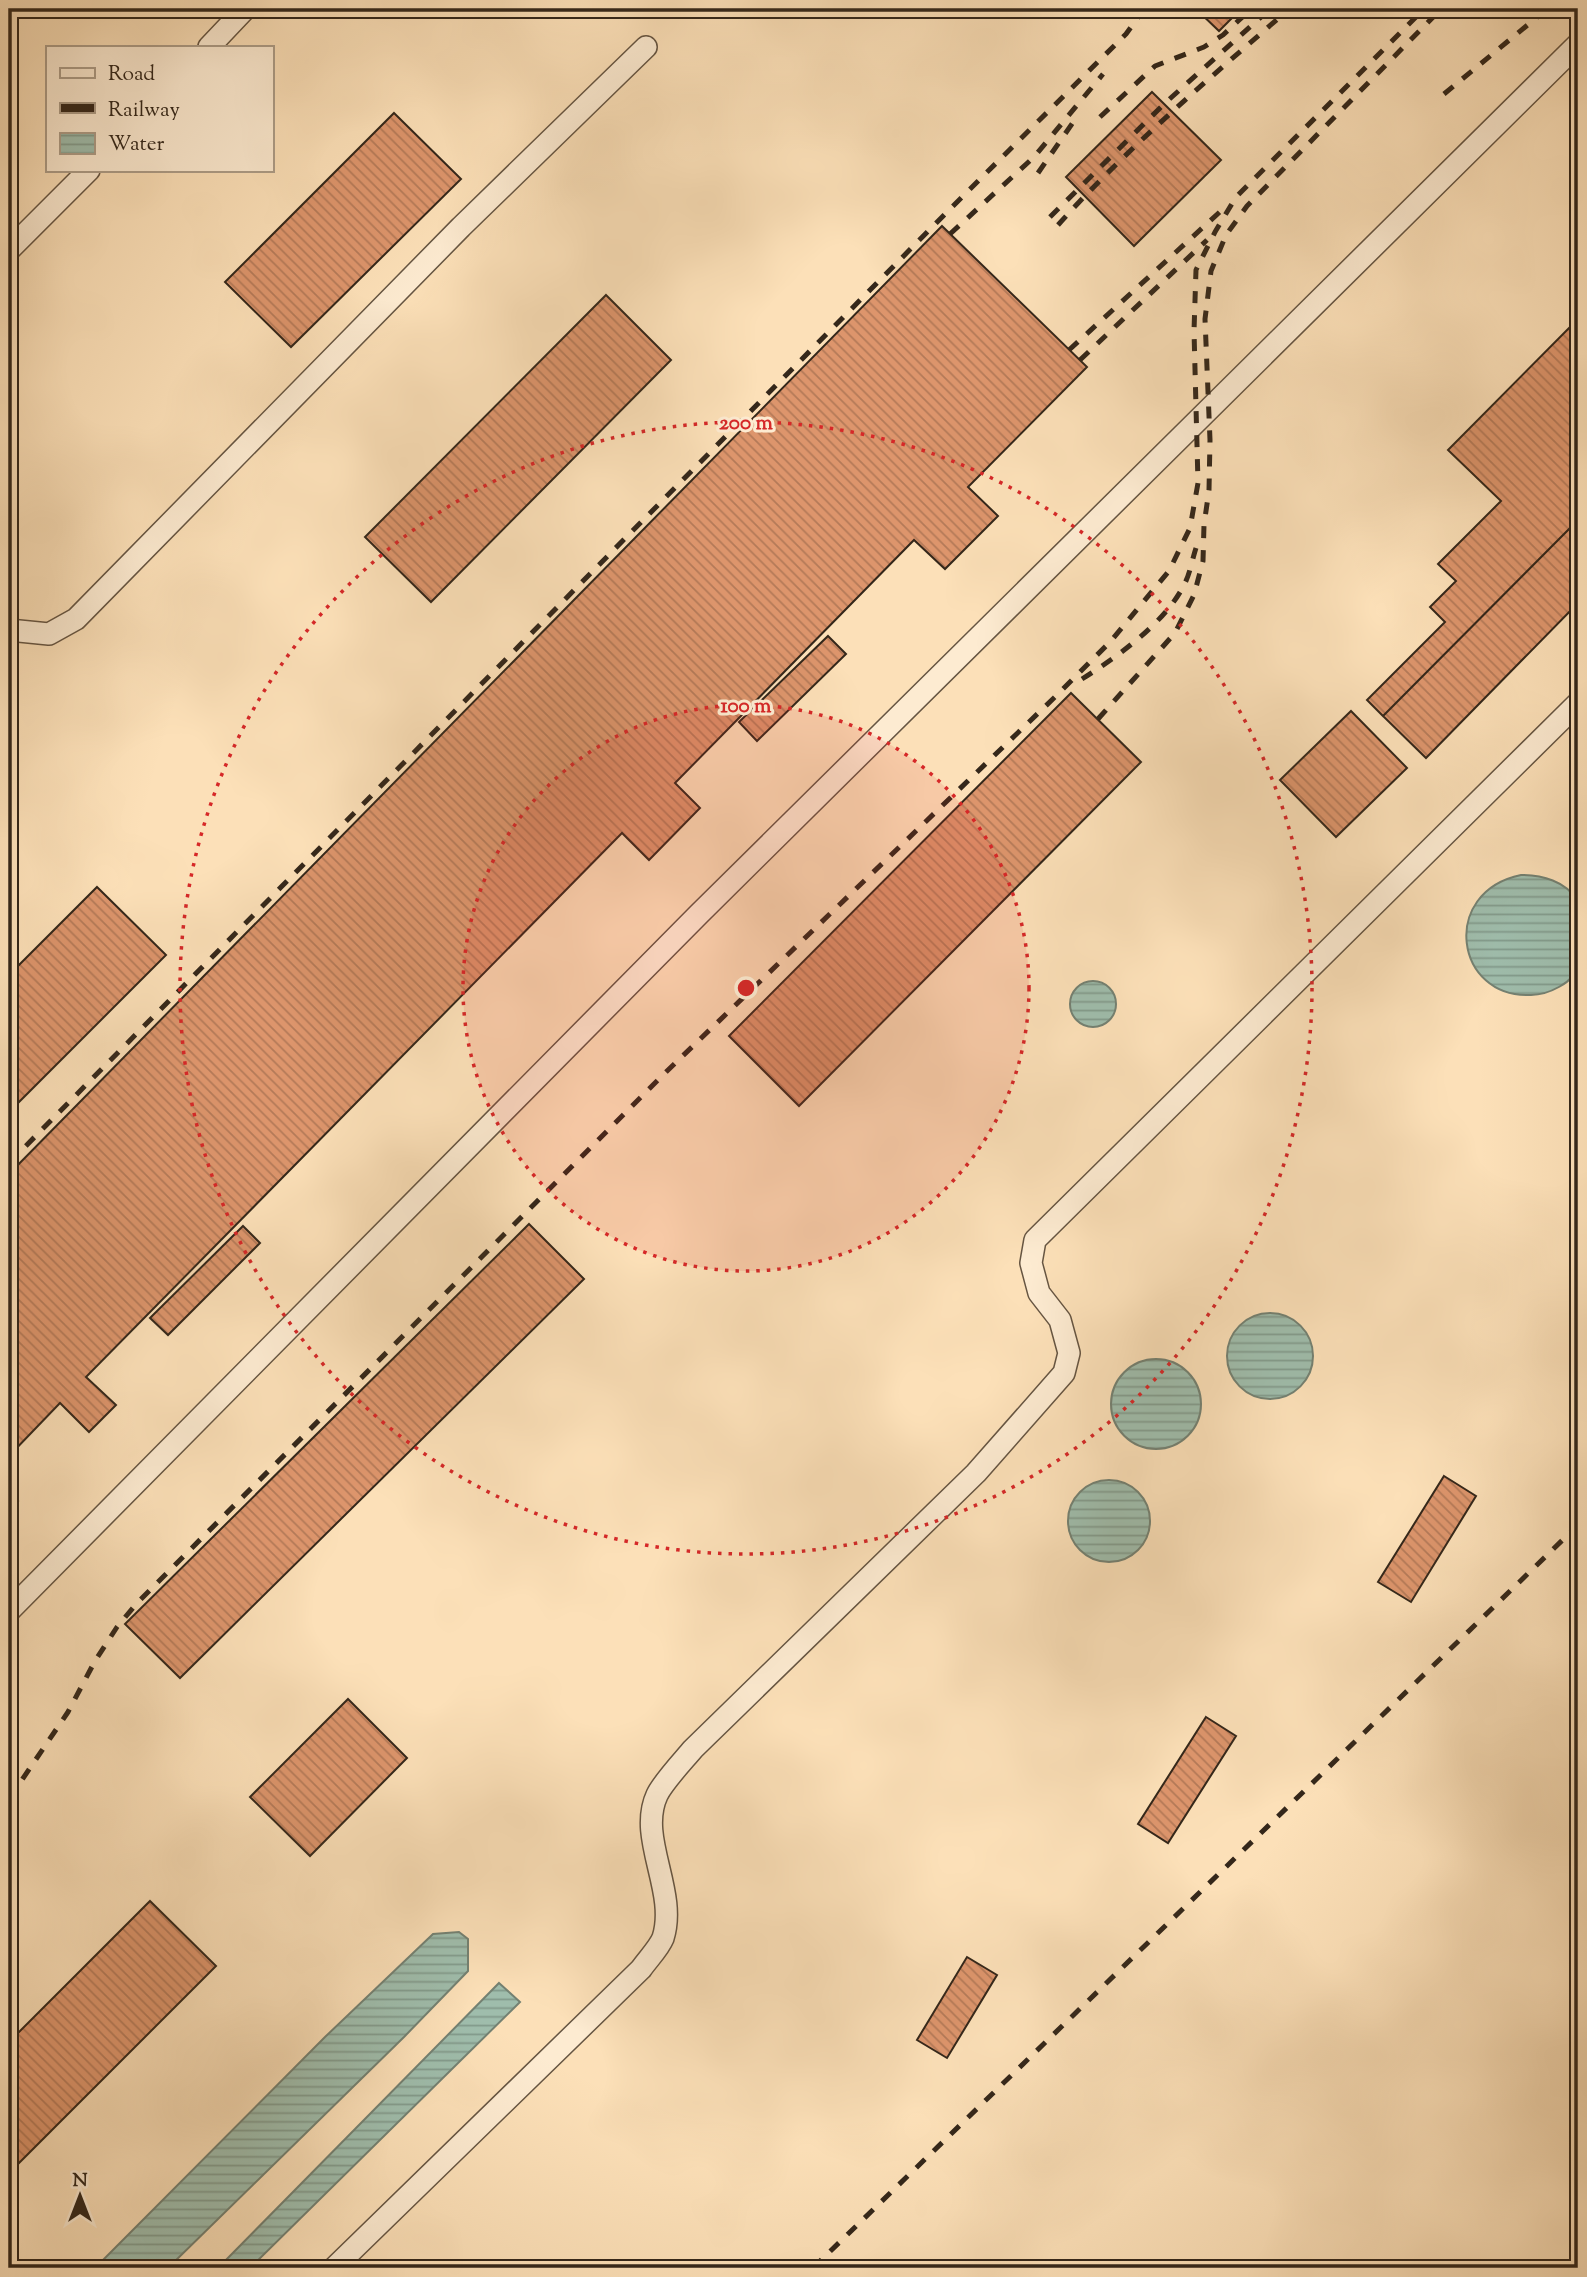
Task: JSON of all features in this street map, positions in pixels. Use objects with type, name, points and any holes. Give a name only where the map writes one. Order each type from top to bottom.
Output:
[{"type":"lane","points":[[210,46],[246,9]]},
{"type":"lane","points":[[9,1611],[699,914],[1578,44]]},
{"type":"lane","points":[[9,630],[49,634],[76,619],[461,227],[646,47]]},
{"type":"lane","points":[[9,250],[87,172]]},
{"type":"lane","points":[[334,2268],[641,1969],[662,1939],[666,1915],[665,1888],[655,1850],[651,1818],[657,1795],[693,1749],[976,1474],[1064,1373],[1069,1353],[1060,1320],[1039,1293],[1031,1263],[1035,1240],[1578,703]]},
{"type":"water","points":[[1521,875],[1537,876],[1560,884],[1573,894],[1579,908],[1579,957],[1576,971],[1559,987],[1531,995],[1505,992],[1486,980],[1473,963],[1467,943],[1468,921],[1477,901],[1495,885]]},
{"type":"water","points":[[1093,981],[1109,988],[1116,1004],[1109,1020],[1093,1027],[1077,1020],[1070,1004],[1077,988]]},
{"type":"water","points":[[1270,1313],[1287,1316],[1301,1325],[1310,1339],[1313,1356],[1310,1373],[1301,1387],[1287,1396],[1270,1399],[1253,1396],[1239,1387],[1230,1373],[1227,1356],[1230,1339],[1239,1325],[1253,1316]]},
{"type":"water","points":[[1156,1359],[1173,1363],[1188,1372],[1197,1387],[1201,1404],[1197,1421],[1188,1436],[1173,1445],[1156,1449],[1139,1445],[1124,1436],[1115,1421],[1111,1404],[1115,1387],[1124,1372],[1139,1363]]},
{"type":"water","points":[[1101,1480],[1117,1480],[1132,1487],[1143,1498],[1150,1513],[1147,1537],[1138,1550],[1117,1562],[1101,1562],[1086,1555],[1075,1544],[1068,1529],[1068,1513],[1075,1498],[1086,1487]]},
{"type":"water","points":[[459,1932],[468,1939],[468,1971],[168,2268],[95,2268],[325,2037],[433,1934]]},
{"type":"water","points":[[499,1983],[520,2002],[250,2268],[218,2268]]},
{"type":"building","points":[[1196,9],[1241,9],[1219,31]]},
{"type":"building","points":[[1152,92],[1221,160],[1134,246],[1066,177]]},
{"type":"building","points":[[394,113],[461,179],[291,347],[225,282]]},
{"type":"building","points":[[942,226],[1087,367],[968,487],[998,516],[945,569],[914,540],[675,783],[700,808],[649,860],[622,833],[86,1377],[116,1405],[89,1432],[60,1403],[9,1456],[9,1174]]},
{"type":"building","points":[[606,295],[671,360],[431,602],[365,537]]},
{"type":"building","points":[[1578,319],[1578,520],[1383,716],[1367,700],[1445,622],[1430,607],[1456,581],[1438,564],[1501,501],[1448,450]]},
{"type":"building","points":[[1578,520],[1578,603],[1426,758],[1383,716]]},
{"type":"building","points":[[828,636],[846,654],[757,741],[739,722]]},
{"type":"building","points":[[1071,693],[1141,762],[799,1106],[729,1036]]},
{"type":"building","points":[[1351,711],[1407,768],[1336,837],[1280,780]]},
{"type":"building","points":[[97,887],[166,955],[9,1112],[9,975]]},
{"type":"building","points":[[529,1224],[584,1279],[180,1678],[125,1624]]},
{"type":"building","points":[[243,1226],[260,1243],[168,1335],[150,1318]]},
{"type":"building","points":[[1444,1476],[1476,1496],[1411,1602],[1378,1582]]},
{"type":"building","points":[[9,1492],[18,1501],[9,1511]]},
{"type":"building","points":[[348,1699],[407,1758],[310,1856],[250,1797]]},
{"type":"building","points":[[1206,1717],[1236,1736],[1168,1843],[1138,1824]]},
{"type":"building","points":[[150,1901],[216,1966],[9,2173],[9,2042]]},
{"type":"building","points":[[967,1957],[997,1975],[947,2058],[917,2040]]},
{"type":"railway","points":[[9,1163],[1126,34],[1144,9]]},
{"type":"railway","points":[[1100,117],[1155,66],[1204,47],[1223,35],[1251,9]]},
{"type":"railway","points":[[1050,217],[1164,104],[1270,9]]},
{"type":"railway","points":[[1058,225],[1141,141],[1289,9]]},
{"type":"railway","points":[[9,1799],[68,1712],[117,1627],[137,1603],[666,1072],[1057,695],[1110,642],[1169,571],[1190,528],[1198,483],[1194,331],[1196,270],[1236,197],[1424,9]]},
{"type":"railway","points":[[1098,719],[1175,633],[1194,595],[1203,561],[1210,440],[1205,319],[1211,271],[1226,235],[1247,206],[1441,9]]},
{"type":"railway","points":[[1444,94],[1547,9]]},
{"type":"railway","points":[[950,234],[1034,157],[1103,74]]},
{"type":"railway","points":[[1038,173],[1074,121]]},
{"type":"railway","points":[[1069,350],[1223,209]]},
{"type":"railway","points":[[1080,360],[1207,240]]},
{"type":"railway","points":[[1082,679],[1125,650],[1165,613],[1186,581],[1196,548]]},
{"type":"railway","points":[[813,2268],[1578,1525]]}]
